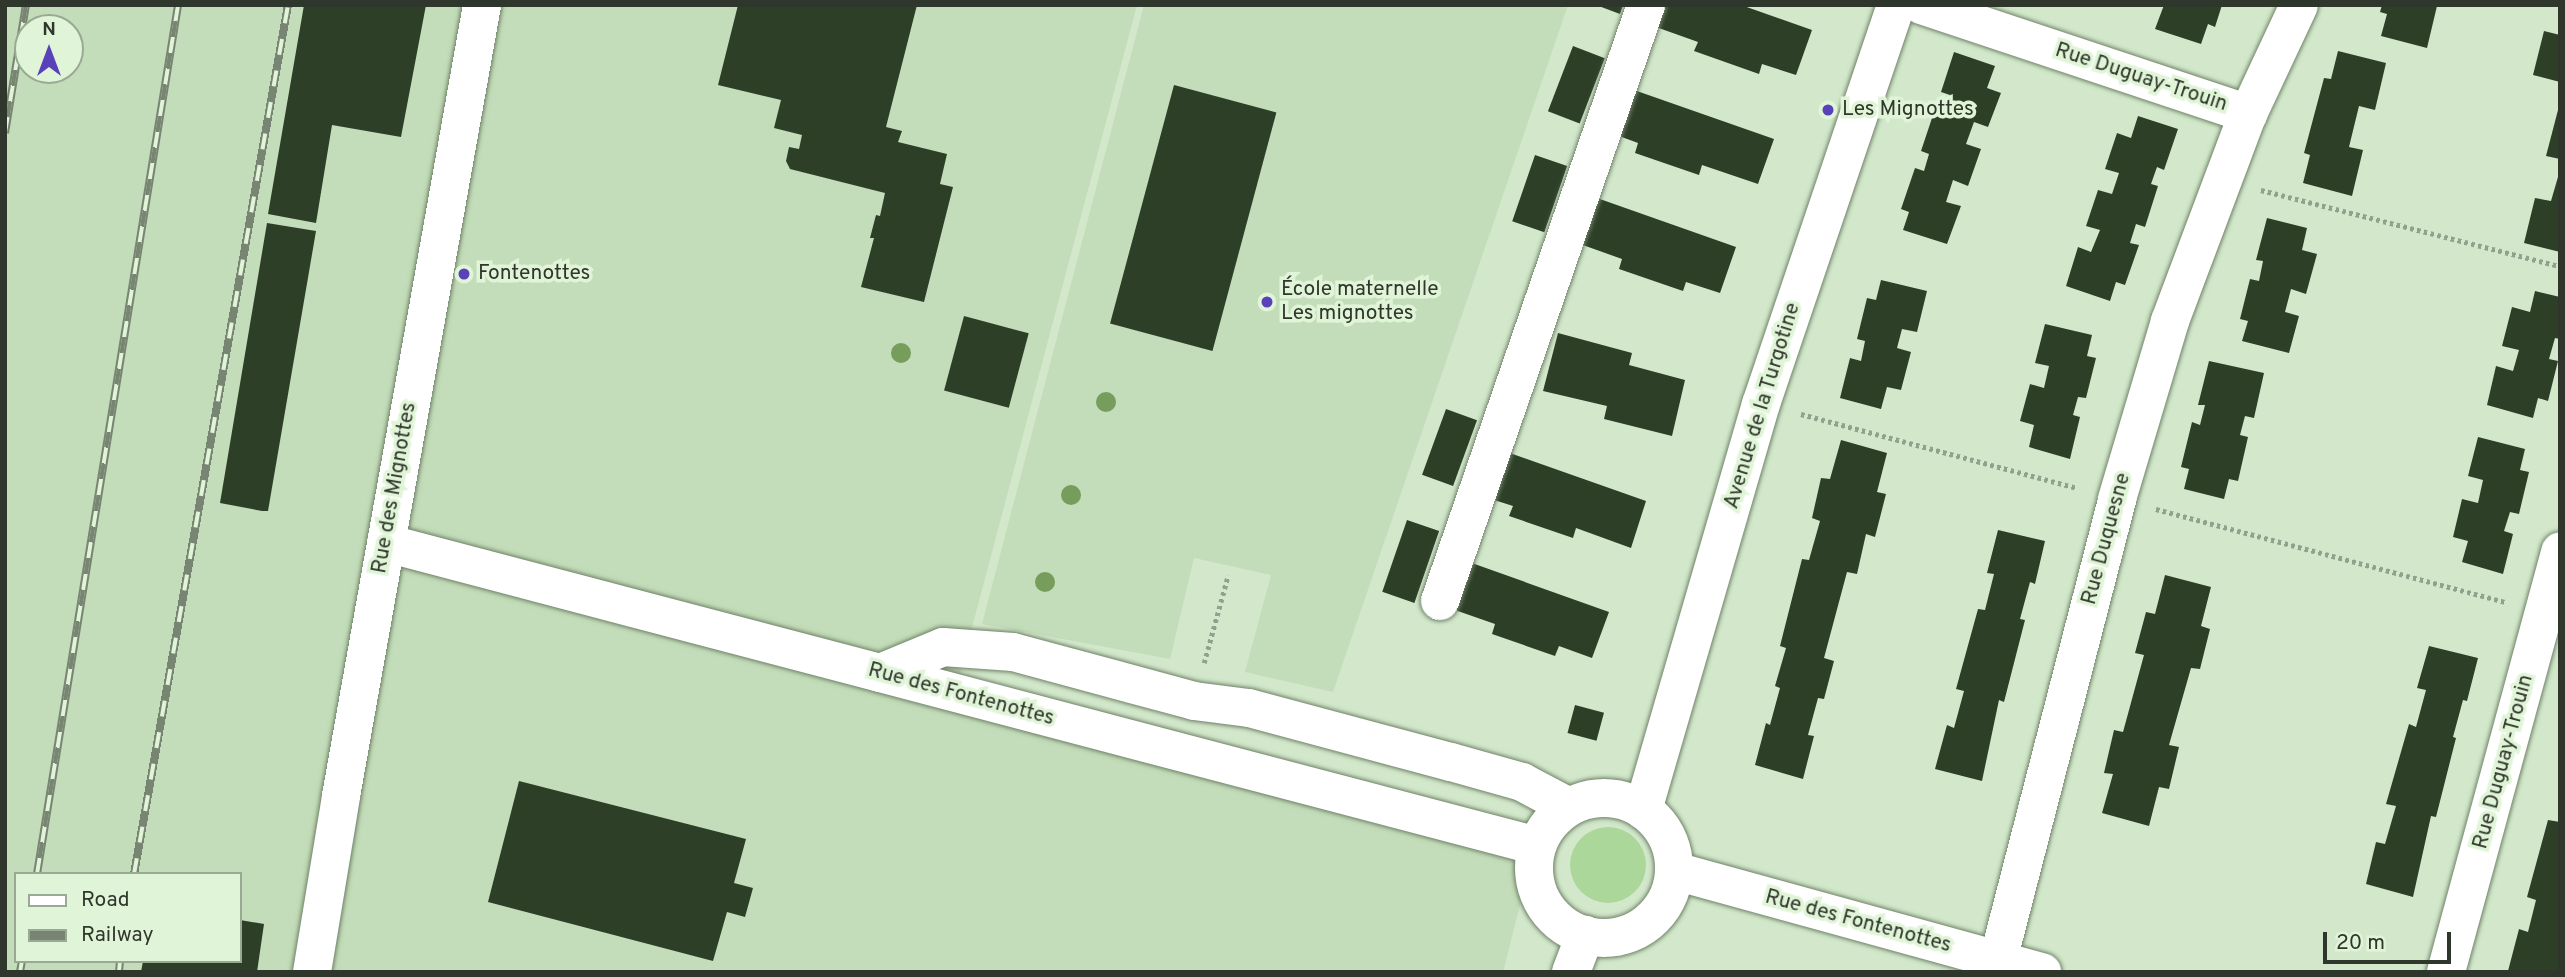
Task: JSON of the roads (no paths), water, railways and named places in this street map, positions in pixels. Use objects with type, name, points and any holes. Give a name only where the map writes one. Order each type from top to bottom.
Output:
[{"type":"street","name":"Rue des Mignottes","points":[[312,972],[482,5]]},
{"type":"street","points":[[1440,601],[1646,5]]},
{"type":"street","name":"Avenue de la Turgotine","points":[[1643,810],[1761,404],[1896,5]]},
{"type":"street","name":"Rue Duguay-Trouin","points":[[1921,5],[2248,114],[2299,5]]},
{"type":"street","name":"Rue Duquesne","points":[[1996,966],[2117,499],[2171,321],[2248,114]]},
{"type":"street","name":"Rue des Fontenottes","points":[[386,543],[1537,846]]},
{"type":"street","name":"Rue Duguay-Trouin","points":[[2446,972],[2552,614],[2560,551]]},
{"type":"street","points":[[880,673],[943,647],[1013,652],[1202,703],[1249,708],[1451,762],[1522,782],[1569,807]]},
{"type":"street","points":[[1168,749],[1202,703]]},
{"type":"street","points":[[1592,799],[1614,799],[1643,810],[1662,828],[1672,849],[1675,871],[1667,900],[1648,923],[1631,933],[1610,939],[1585,935],[1563,925],[1546,908],[1536,887],[1534,868],[1537,846],[1548,826],[1569,807],[1592,799]]},
{"type":"street","name":"Rue des Fontenottes","points":[[1675,871],[1996,966],[2042,972]]},
{"type":"street","points":[[1571,972],[1585,935]]},
{"type":"railway","points":[[5,133],[26,5]]},
{"type":"railway","points":[[37,872],[178,5]]},
{"type":"railway","points":[[134,872],[288,5]]},
{"type":"railway","points":[[20,972],[22,963]]},
{"type":"railway","points":[[119,972],[120,963]]},
{"type":"place","name":"Les Mignottes","points":[[1828,110]]},
{"type":"place","name":"Fontenottes","points":[[464,274]]},
{"type":"place","name":"École maternelle Les mignottes","points":[[1267,302]]}]
